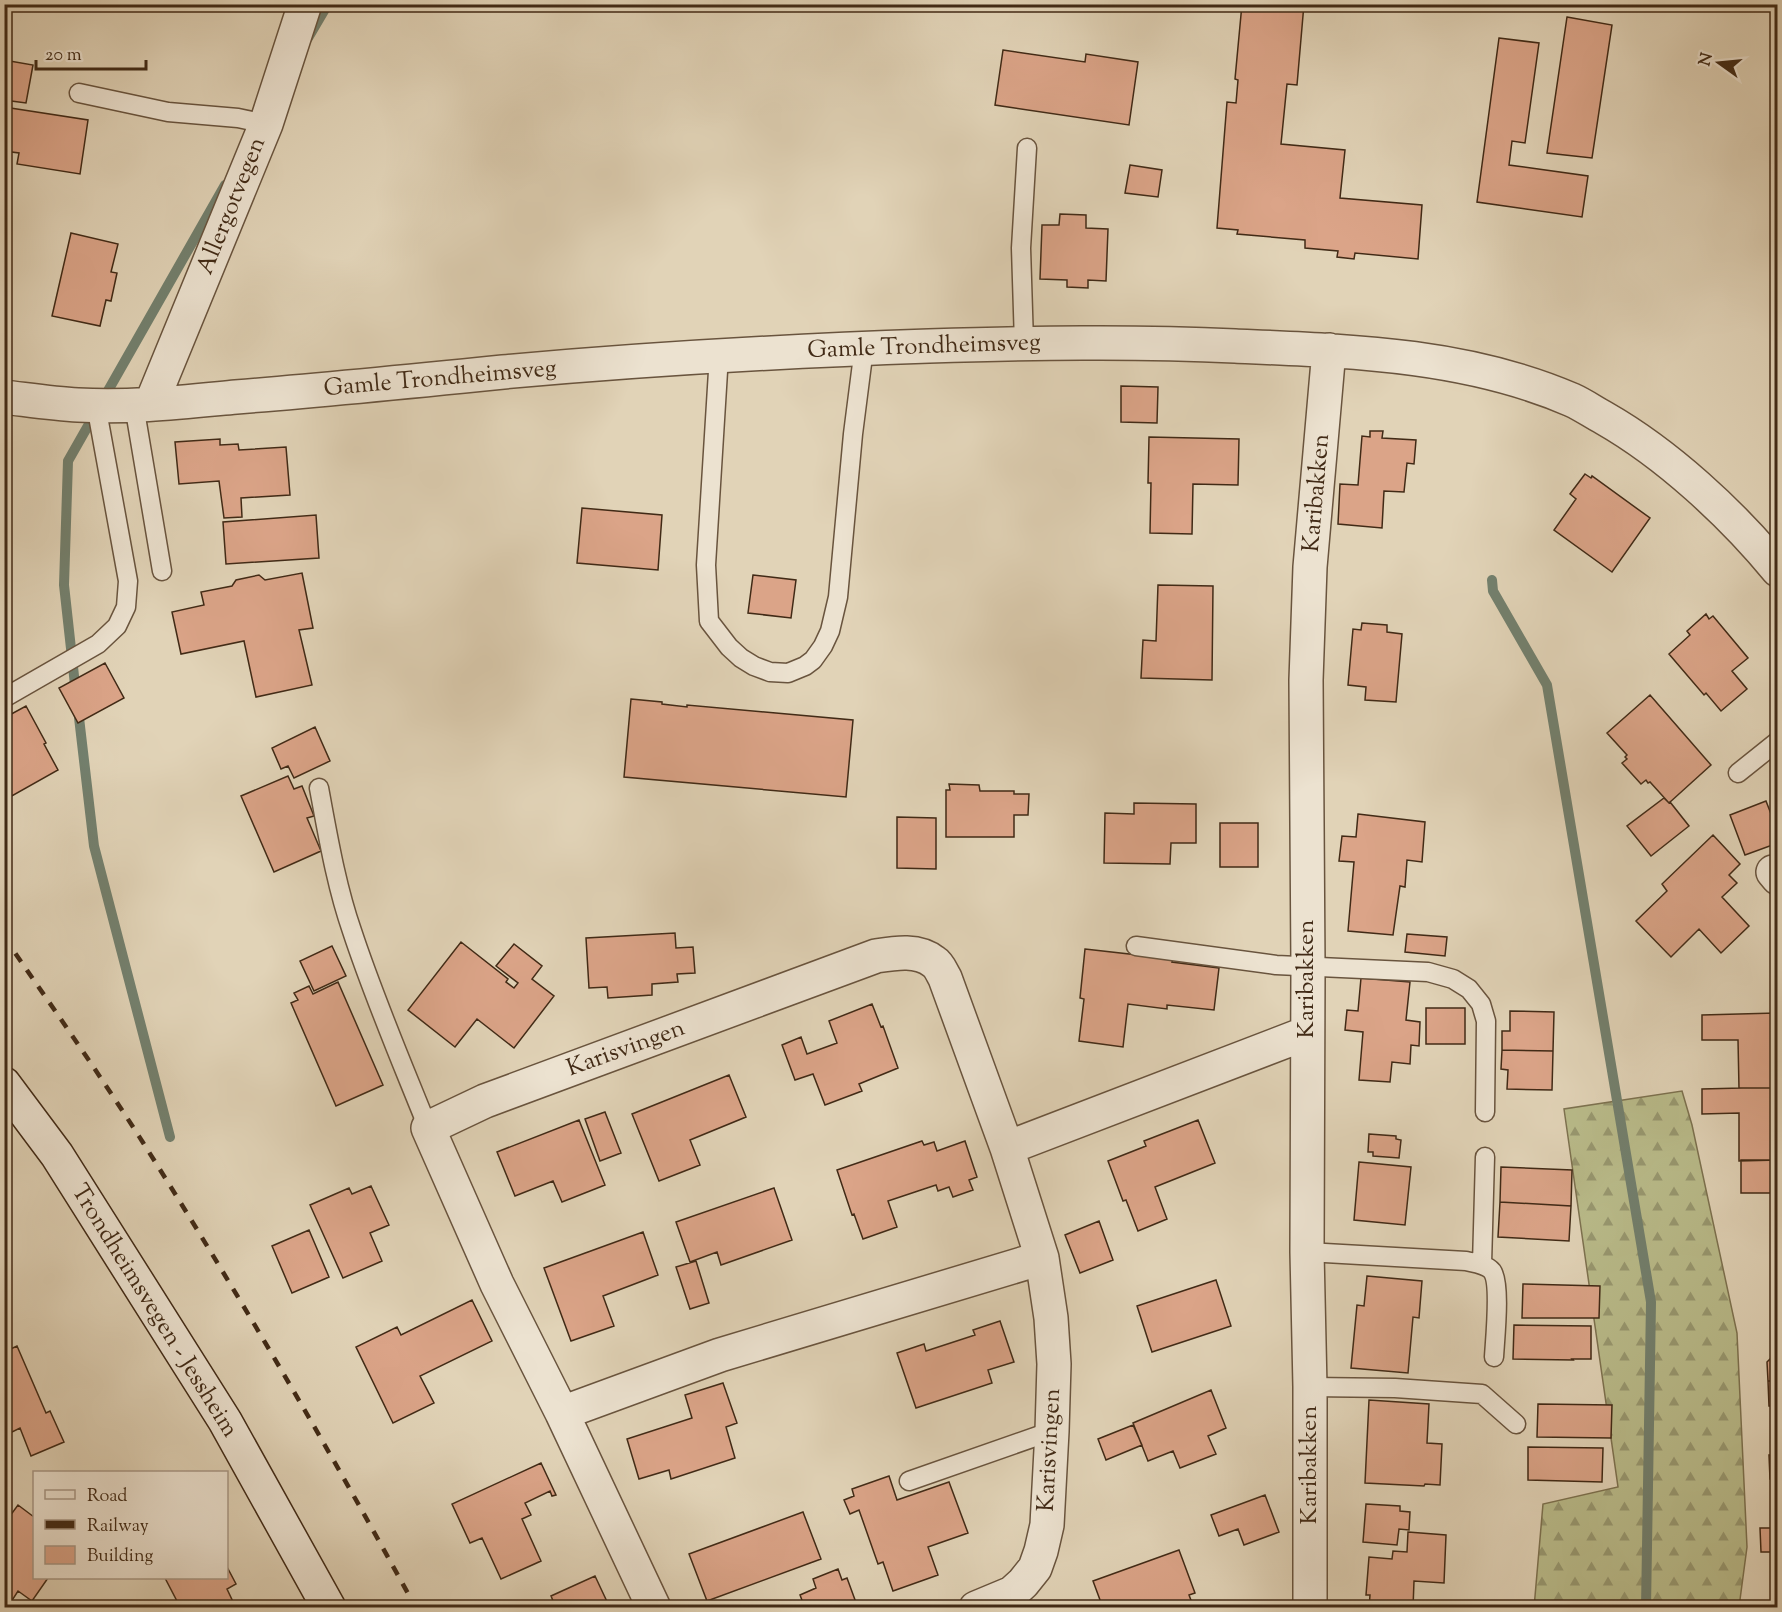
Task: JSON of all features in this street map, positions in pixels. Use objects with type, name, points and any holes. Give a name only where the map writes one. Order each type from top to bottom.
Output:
[{"type":"street","name":"Allergotvegen","points":[[142,405],[266,124],[304,4]]},
{"type":"street","name":"Gamle Trondheimsveg","points":[[4,397],[76,405],[142,405],[719,355],[864,348],[1024,343],[1196,344],[1329,350],[1440,362],[1514,379],[1575,401],[1635,435],[1773,554]]},
{"type":"street","name":"Karibakken","points":[[1310,1608],[1306,668],[1310,567],[1329,350]]},
{"type":"street","name":"Karisvingen","points":[[428,1128],[485,1101],[876,956],[910,953],[935,962],[945,978],[1007,1148],[1042,1258],[1051,1318],[1054,1364],[1053,1431],[1047,1525],[1041,1551],[1035,1568],[1012,1593],[976,1608]]},
{"type":"street","points":[[1007,1148],[1307,1033]]},
{"type":"street","name":"Trondheimsvegen - Jessheim","points":[[4,1084],[57,1155],[225,1421],[328,1608]]},
{"type":"street","points":[[428,1128],[497,1284],[562,1413],[654,1608]]},
{"type":"street","points":[[562,1413],[720,1355],[1042,1258]]},
{"type":"lane","points":[[79,93],[168,112],[237,118],[266,124]]},
{"type":"lane","points":[[1024,343],[1021,248],[1027,148]]},
{"type":"lane","points":[[719,355],[706,565],[709,621],[729,647],[741,658],[770,672],[788,672],[805,666],[813,660],[823,646],[830,631],[838,597],[853,434],[864,348]]},
{"type":"lane","points":[[4,698],[98,644],[117,626],[126,607],[128,581],[96,405]]},
{"type":"lane","points":[[142,405],[162,571]]},
{"type":"lane","points":[[1738,773],[1778,741]]},
{"type":"lane","points":[[319,788],[335,868],[351,930],[428,1128]]},
{"type":"lane","points":[[1136,946],[1276,965],[1428,972],[1453,979],[1469,989],[1481,1004],[1486,1020],[1485,1112]]},
{"type":"lane","points":[[1482,1264],[1485,1157]]},
{"type":"lane","points":[[1307,1252],[1466,1261],[1482,1264],[1491,1270],[1497,1282],[1494,1356]]},
{"type":"lane","points":[[1310,1388],[1395,1388],[1482,1394],[1516,1424]]},
{"type":"lane","points":[[909,1481],[1053,1431]]},
{"type":"green space","points":[[1682,1091],[1692,1125],[1737,1333],[1747,1547],[1739,1607],[1534,1608],[1543,1504],[1618,1487],[1564,1109]]},
{"type":"building","points":[[1242,4],[1304,4],[1297,85],[1287,84],[1281,144],[1345,150],[1340,198],[1422,205],[1418,259],[1355,253],[1354,259],[1337,257],[1338,251],[1305,248],[1305,240],[1237,234],[1238,230],[1217,228],[1227,102],[1236,103],[1238,80],[1235,79]]},
{"type":"building","points":[[1567,17],[1612,25],[1592,158],[1547,153]]},
{"type":"building","points":[[1499,38],[1539,43],[1525,143],[1512,141],[1509,165],[1588,176],[1582,217],[1477,202]]},
{"type":"building","points":[[1003,50],[1085,62],[1086,54],[1138,62],[1129,125],[995,105]]},
{"type":"building","points":[[4,60],[33,65],[26,103],[4,100]]},
{"type":"building","points":[[4,107],[88,120],[80,174],[17,164],[19,153],[4,151]]},
{"type":"building","points":[[1130,165],[1162,170],[1158,197],[1125,193]]},
{"type":"building","points":[[1060,214],[1086,215],[1086,228],[1108,229],[1106,281],[1088,280],[1088,288],[1067,287],[1067,280],[1040,279],[1042,225],[1059,225]]},
{"type":"building","points":[[71,233],[118,244],[111,272],[117,273],[111,301],[106,300],[100,326],[52,316]]},
{"type":"building","points":[[1121,386],[1158,387],[1157,423],[1121,422]]},
{"type":"building","points":[[1370,431],[1383,431],[1382,438],[1416,440],[1414,464],[1407,463],[1404,492],[1384,491],[1382,528],[1338,524],[1340,484],[1358,485],[1362,436],[1370,437]]},
{"type":"building","points":[[1149,437],[1239,439],[1238,485],[1193,484],[1192,534],[1150,533]]},
{"type":"building","points":[[220,439],[220,445],[238,444],[239,450],[286,447],[290,495],[241,498],[242,517],[224,518],[219,481],[179,484],[175,442]]},
{"type":"building","points":[[1585,474],[1591,478],[1592,476],[1650,518],[1612,572],[1554,530],[1576,499],[1570,494]]},
{"type":"building","points":[[582,508],[662,515],[658,570],[577,563]]},
{"type":"building","points":[[316,515],[319,558],[226,564],[223,522]]},
{"type":"building","points":[[302,573],[313,628],[299,630],[312,685],[256,697],[244,641],[181,654],[172,612],[204,605],[201,592],[232,586],[236,580],[259,575],[265,580]]},
{"type":"building","points":[[753,575],[796,580],[791,618],[748,613]]},
{"type":"building","points":[[1158,585],[1213,586],[1212,680],[1141,678],[1143,640],[1156,641]]},
{"type":"building","points":[[1706,614],[1709,619],[1713,616],[1748,658],[1732,671],[1747,689],[1721,711],[1669,654],[1690,635],[1687,631]]},
{"type":"building","points":[[1362,623],[1387,625],[1387,632],[1402,634],[1396,702],[1365,700],[1366,687],[1348,685],[1353,629],[1361,630]]},
{"type":"building","points":[[105,663],[124,698],[78,723],[59,688]]},
{"type":"building","points":[[1650,695],[1711,765],[1669,803],[1650,782],[1646,780],[1641,784],[1622,763],[1627,759],[1625,757],[1627,755],[1607,733]]},
{"type":"building","points":[[631,699],[687,707],[687,705],[853,720],[846,797],[624,777]]},
{"type":"building","points":[[26,706],[58,770],[10,797],[4,786],[4,718]]},
{"type":"building","points":[[315,727],[330,761],[294,778],[288,766],[281,769],[272,748]]},
{"type":"building","points":[[288,776],[294,789],[302,786],[314,816],[307,818],[321,851],[274,872],[241,796]]},
{"type":"building","points":[[949,784],[979,785],[980,791],[1014,791],[1014,794],[1029,794],[1028,815],[1014,815],[1014,837],[946,837],[946,790],[950,790]]},
{"type":"building","points":[[1664,798],[1670,802],[1689,826],[1651,856],[1627,826]]},
{"type":"building","points":[[1766,801],[1778,832],[1778,843],[1745,855],[1730,815]]},
{"type":"building","points":[[1134,803],[1196,804],[1196,843],[1171,843],[1170,864],[1104,863],[1105,813],[1134,814]]},
{"type":"building","points":[[1358,814],[1425,822],[1422,862],[1407,860],[1405,887],[1400,886],[1393,935],[1348,931],[1354,862],[1339,861],[1342,836],[1356,837]]},
{"type":"building","points":[[897,817],[936,818],[936,869],[897,868]]},
{"type":"building","points":[[1220,823],[1258,823],[1258,867],[1220,867]]},
{"type":"building","points":[[1713,835],[1740,864],[1729,875],[1737,883],[1722,897],[1749,926],[1721,953],[1699,929],[1671,957],[1636,921],[1667,891],[1662,884]]},
{"type":"building","points":[[675,933],[676,948],[693,947],[695,973],[677,974],[678,982],[652,984],[652,995],[608,998],[607,987],[589,988],[586,938]]},
{"type":"building","points":[[1407,934],[1447,937],[1445,956],[1405,952]]},
{"type":"building","points":[[461,942],[508,979],[506,982],[514,988],[518,983],[496,966],[514,944],[542,966],[532,979],[554,996],[514,1048],[477,1019],[455,1047],[408,1010]]},
{"type":"building","points":[[332,946],[346,976],[314,991],[300,961]]},
{"type":"building","points":[[1085,949],[1173,959],[1172,962],[1219,968],[1214,1010],[1167,1005],[1167,1009],[1128,1004],[1123,1047],[1079,1041],[1084,999],[1080,998]]},
{"type":"building","points":[[1361,978],[1410,982],[1406,1020],[1420,1022],[1419,1046],[1411,1045],[1410,1064],[1392,1062],[1390,1082],[1359,1080],[1363,1032],[1345,1030],[1347,1010],[1358,1011]]},
{"type":"building","points":[[338,982],[383,1085],[336,1106],[291,1003],[298,1000],[294,993],[309,986],[313,994]]},
{"type":"building","points":[[872,1004],[881,1027],[883,1026],[898,1068],[859,1084],[862,1091],[825,1105],[813,1074],[795,1080],[782,1045],[801,1037],[807,1054],[837,1043],[829,1021]]},
{"type":"building","points":[[1426,1008],[1465,1008],[1465,1044],[1426,1044]]},
{"type":"building","points":[[1510,1011],[1554,1012],[1553,1051],[1502,1050],[1502,1031],[1510,1031]]},
{"type":"building","points":[[1776,1013],[1778,1088],[1739,1088],[1738,1040],[1702,1040],[1702,1015]]},
{"type":"building","points":[[1502,1050],[1553,1051],[1552,1090],[1507,1089],[1508,1070],[1501,1069]]},
{"type":"building","points":[[729,1075],[746,1117],[690,1140],[700,1165],[659,1181],[632,1114]]},
{"type":"building","points":[[1778,1088],[1778,1160],[1739,1161],[1739,1113],[1702,1114],[1702,1089]]},
{"type":"building","points":[[605,1112],[621,1153],[600,1161],[585,1119]]},
{"type":"building","points":[[579,1120],[605,1185],[562,1202],[553,1181],[515,1196],[497,1152]]},
{"type":"building","points":[[1198,1120],[1215,1163],[1155,1187],[1167,1219],[1138,1231],[1126,1200],[1123,1201],[1108,1161],[1146,1146],[1144,1141]]},
{"type":"building","points":[[1369,1134],[1396,1136],[1396,1139],[1401,1140],[1399,1158],[1373,1156],[1373,1152],[1368,1152]]},
{"type":"building","points":[[922,1141],[924,1145],[934,1142],[937,1151],[965,1141],[977,1177],[969,1180],[973,1190],[953,1197],[949,1187],[938,1191],[936,1185],[888,1201],[897,1227],[863,1239],[854,1214],[852,1215],[837,1170]]},
{"type":"building","points":[[1741,1160],[1778,1160],[1778,1187],[1773,1187],[1772,1193],[1741,1193]]},
{"type":"building","points":[[1359,1162],[1411,1167],[1405,1225],[1354,1220]]},
{"type":"building","points":[[1501,1167],[1572,1170],[1571,1206],[1500,1202]]},
{"type":"building","points":[[371,1186],[389,1225],[370,1233],[382,1261],[343,1278],[310,1205],[349,1188],[352,1194]]},
{"type":"building","points":[[774,1188],[792,1240],[721,1265],[717,1252],[690,1262],[676,1222]]},
{"type":"building","points":[[1500,1202],[1571,1206],[1569,1241],[1498,1237]]},
{"type":"building","points":[[1099,1221],[1113,1260],[1080,1273],[1065,1235]]},
{"type":"building","points":[[309,1230],[329,1277],[292,1293],[272,1246]]},
{"type":"building","points":[[643,1232],[658,1275],[603,1296],[614,1326],[571,1341],[544,1268]]},
{"type":"building","points":[[1773,1235],[1778,1235],[1778,1260],[1773,1260]]},
{"type":"building","points":[[696,1261],[709,1303],[690,1309],[676,1267]]},
{"type":"building","points":[[1367,1276],[1422,1281],[1419,1318],[1413,1317],[1408,1373],[1351,1368],[1357,1305],[1364,1306]]},
{"type":"building","points":[[1216,1280],[1231,1326],[1152,1352],[1137,1306]]},
{"type":"building","points":[[1523,1284],[1600,1286],[1599,1318],[1522,1318]]},
{"type":"building","points":[[472,1300],[492,1341],[420,1376],[434,1403],[393,1423],[356,1347],[397,1327],[401,1335]]},
{"type":"building","points":[[1000,1321],[1014,1362],[988,1370],[992,1383],[916,1408],[897,1353],[924,1344],[926,1351],[975,1335],[973,1330]]},
{"type":"building","points":[[1514,1325],[1591,1326],[1591,1359],[1513,1359]]},
{"type":"building","points":[[17,1346],[46,1413],[50,1411],[64,1442],[31,1456],[20,1428],[8,1434],[4,1426],[4,1352]]},
{"type":"building","points":[[1778,1354],[1778,1381],[1768,1381],[1767,1362]]},
{"type":"building","points":[[1768,1381],[1778,1381],[1778,1406],[1769,1406]]},
{"type":"building","points":[[723,1383],[737,1423],[726,1427],[735,1458],[671,1479],[669,1470],[639,1479],[627,1439],[692,1418],[685,1395]]},
{"type":"building","points":[[1211,1390],[1226,1428],[1208,1436],[1216,1454],[1180,1468],[1173,1451],[1148,1461],[1133,1423]]},
{"type":"building","points":[[1369,1400],[1429,1404],[1427,1443],[1442,1444],[1440,1485],[1365,1483]]},
{"type":"building","points":[[1538,1404],[1612,1405],[1611,1438],[1537,1437]]},
{"type":"building","points":[[1133,1425],[1142,1445],[1106,1460],[1098,1439]]},
{"type":"building","points":[[1528,1447],[1603,1448],[1602,1482],[1528,1480]]},
{"type":"building","points":[[1769,1455],[1778,1455],[1778,1479],[1770,1479]]},
{"type":"building","points":[[541,1463],[556,1495],[552,1496],[550,1491],[525,1503],[531,1515],[522,1519],[541,1561],[501,1579],[482,1538],[470,1543],[452,1504]]},
{"type":"building","points":[[889,1476],[897,1500],[949,1482],[968,1533],[928,1547],[938,1575],[893,1591],[883,1562],[878,1564],[859,1510],[850,1514],[844,1500],[854,1496],[852,1489]]},
{"type":"building","points":[[1265,1495],[1279,1532],[1244,1545],[1238,1529],[1219,1536],[1211,1515]]},
{"type":"building","points":[[1366,1504],[1400,1506],[1400,1511],[1410,1512],[1409,1530],[1399,1529],[1397,1545],[1363,1542]]},
{"type":"building","points":[[18,1505],[33,1516],[33,1579],[47,1579],[32,1601],[18,1591],[11,1602],[4,1597],[4,1524]]},
{"type":"building","points":[[803,1512],[821,1559],[707,1601],[689,1554]]},
{"type":"building","points":[[1760,1528],[1778,1528],[1778,1554],[1777,1552],[1761,1552]]},
{"type":"building","points":[[1408,1532],[1446,1535],[1444,1583],[1414,1581],[1413,1608],[1369,1608],[1370,1595],[1366,1595],[1369,1557],[1392,1559],[1393,1551],[1407,1552]]},
{"type":"building","points":[[1179,1550],[1195,1593],[1189,1595],[1194,1608],[1103,1608],[1093,1581]]},
{"type":"building","points":[[228,1569],[236,1584],[227,1589],[236,1608],[174,1608],[179,1605],[166,1579],[228,1579]]},
{"type":"building","points":[[838,1569],[842,1580],[847,1578],[858,1608],[805,1608],[800,1595],[816,1588],[813,1579]]},
{"type":"building","points":[[595,1576],[610,1608],[556,1608],[551,1596]]},
{"type":"waterway","points":[[308,38],[328,4]]},
{"type":"waterway","points":[[76,694],[64,585],[68,461],[225,185]]},
{"type":"waterway","points":[[1492,580],[1493,591],[1547,685],[1651,1302],[1646,1608]]},
{"type":"waterway","points":[[78,709],[94,846],[170,1137]]},
{"type":"railway","points":[[4,937],[178,1198],[350,1489],[416,1608]]}]
